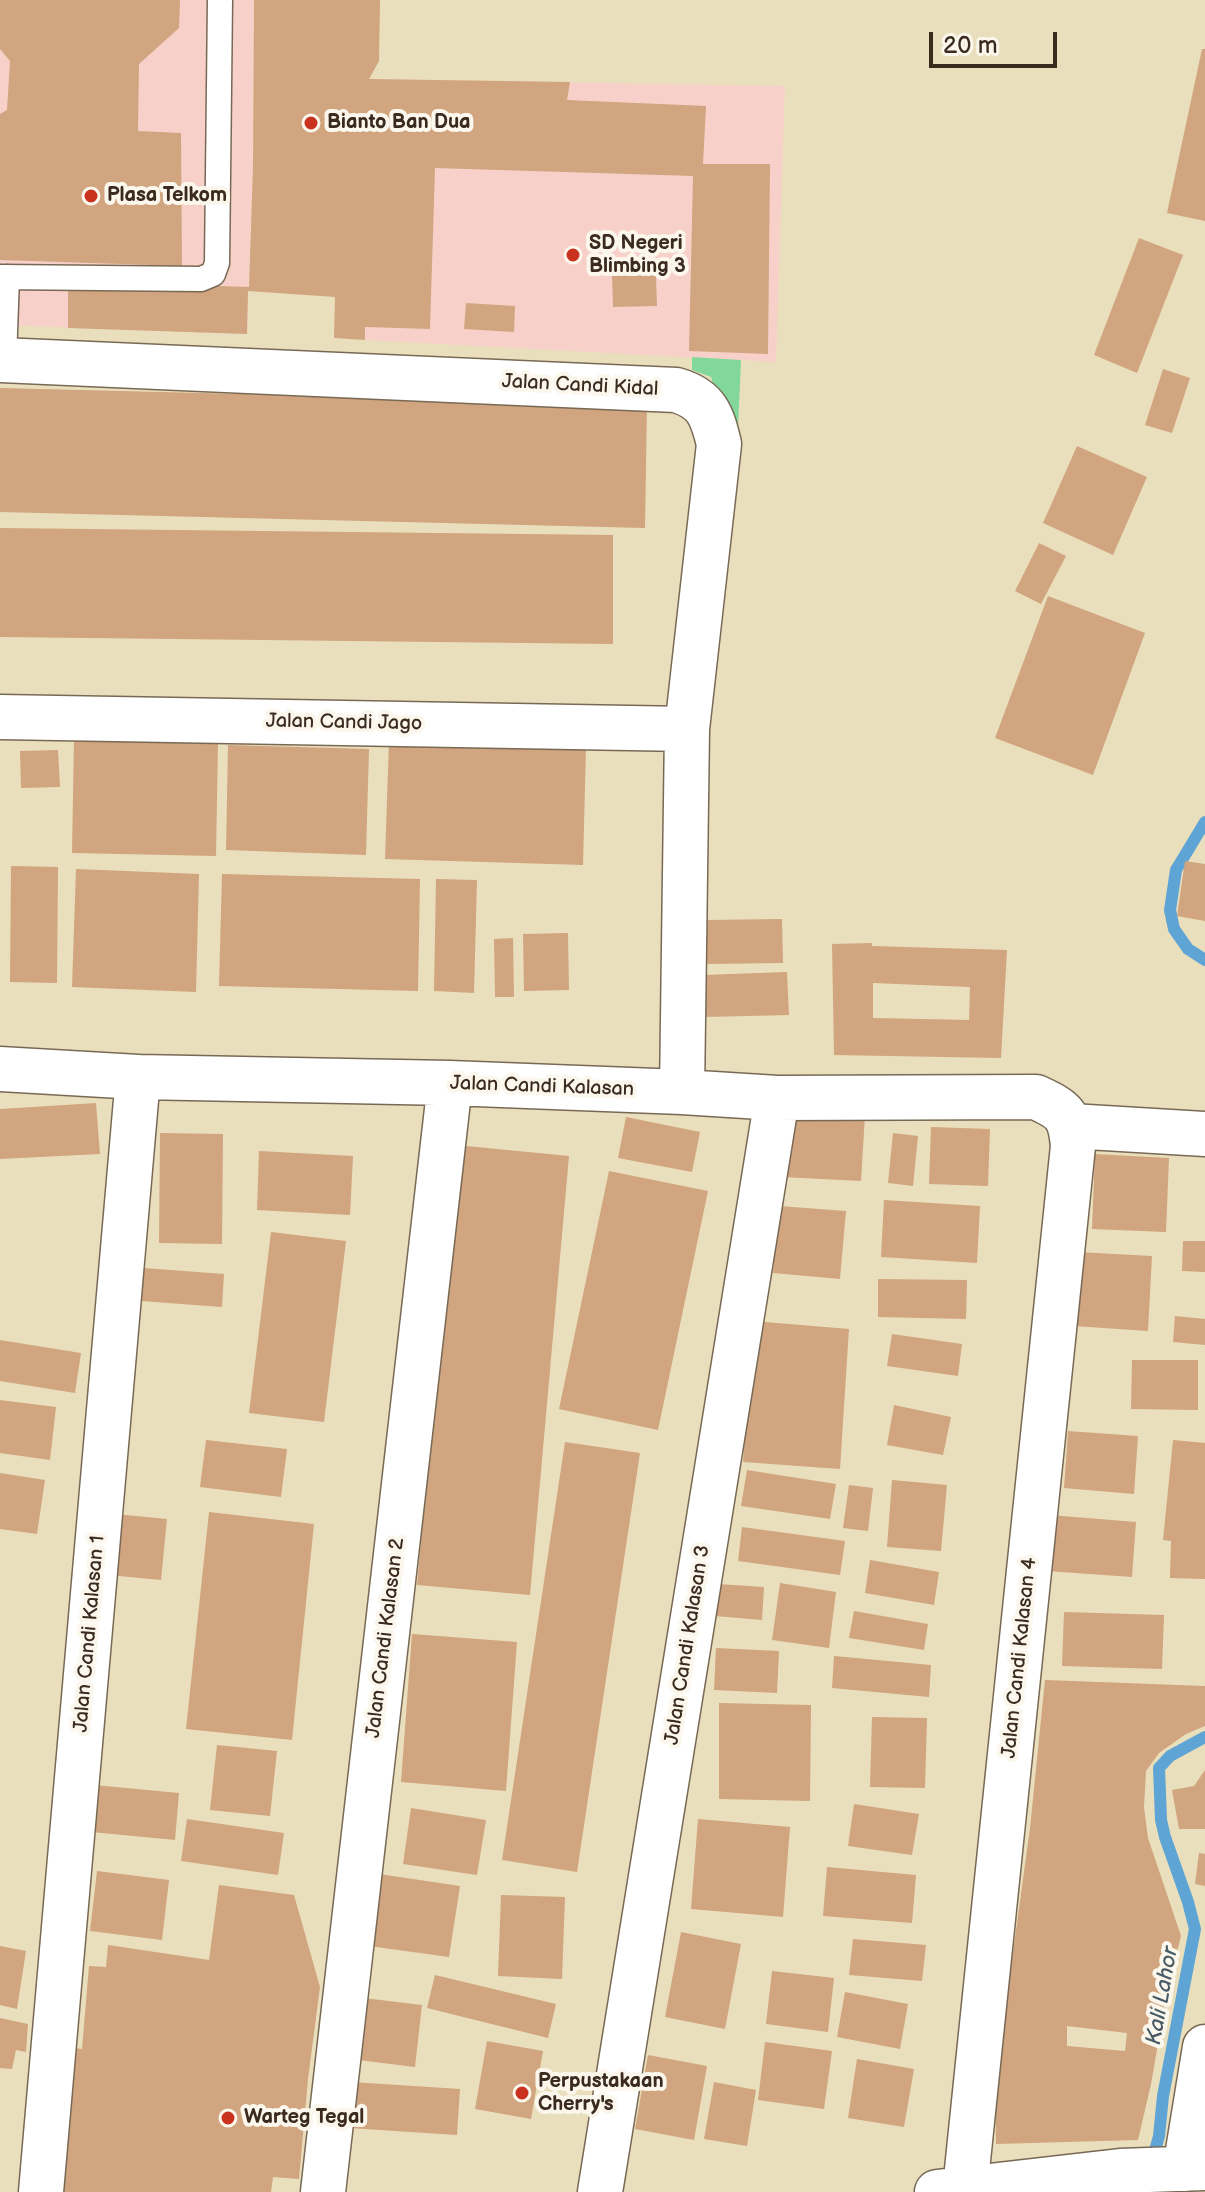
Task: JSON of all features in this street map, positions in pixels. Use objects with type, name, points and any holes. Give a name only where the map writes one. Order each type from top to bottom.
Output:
[{"type":"street","name":"Jalan Candi Kidal","points":[[2,360],[676,390],[687,393],[708,410],[719,444],[687,729],[682,1092]]},
{"type":"street","name":"Jalan Candi Jago","points":[[0,717],[687,729]]},
{"type":"street","name":"Jalan Candi Kalasan","points":[[0,1069],[138,1077],[450,1083],[777,1098],[1036,1097],[1060,1108],[1071,1126]]},
{"type":"street","name":"Jalan Candi Kalasan 1","points":[[41,2192],[138,1077]]},
{"type":"street","name":"Jalan Candi Kalasan 2","points":[[323,2192],[450,1083]]},
{"type":"street","name":"Jalan Candi Kalasan 3","points":[[600,2192],[777,1098]]},
{"type":"street","points":[[1071,1126],[1205,1134]]},
{"type":"street","name":"Jalan Candi Kalasan 4","points":[[949,2190],[1073,1146],[1071,1126]]},
{"type":"street","points":[[949,2190],[1168,2169],[1205,2047]]},
{"type":"lane","points":[[2,360],[4,277],[201,279],[213,274],[217,263],[220,0]]},
{"type":"shaded area","points":[[0,0],[254,0],[253,166],[247,334],[0,325]]},
{"type":"shaded area","name":"SD Negeri Blimbing 3","points":[[369,79],[785,86],[776,362],[365,340]]},
{"type":"green space","points":[[692,357],[741,360],[738,429],[720,428],[711,377],[692,370]]},
{"type":"building","name":"Plasa Telkom","points":[[0,0],[180,0],[179,28],[139,64],[138,131],[181,133],[182,266],[0,260],[0,114],[7,110],[10,61],[0,49]]},
{"type":"building","points":[[254,0],[380,0],[379,61],[369,79],[570,82],[567,100],[706,106],[703,164],[770,164],[768,354],[689,351],[693,176],[435,168],[430,329],[365,327],[365,340],[334,338],[335,297],[248,291],[247,334],[68,328],[68,281],[249,287]]},
{"type":"building","points":[[1202,49],[1205,49],[1205,221],[1167,213]]},
{"type":"building","points":[[1139,238],[1183,255],[1137,373],[1094,355]]},
{"type":"building","points":[[656,275],[657,306],[613,307],[612,276]]},
{"type":"building","points":[[466,303],[515,306],[514,332],[464,329]]},
{"type":"building","points":[[1163,369],[1190,378],[1172,433],[1145,425]]},
{"type":"building","points":[[0,388],[647,404],[645,528],[0,512]]},
{"type":"building","points":[[1077,446],[1147,477],[1113,555],[1043,523]]},
{"type":"building","points":[[0,528],[613,535],[613,644],[0,637]]},
{"type":"building","points":[[1039,543],[1066,556],[1041,604],[1015,591]]},
{"type":"building","points":[[1048,596],[1145,633],[1093,775],[995,738]]},
{"type":"building","points":[[74,738],[218,742],[216,856],[72,853]]},
{"type":"building","points":[[389,741],[586,747],[583,865],[385,859]]},
{"type":"building","points":[[228,745],[369,749],[366,855],[226,850]]},
{"type":"building","points":[[58,750],[60,787],[21,788],[20,751]]},
{"type":"building","points":[[1185,861],[1205,864],[1205,921],[1177,916]]},
{"type":"building","points":[[11,866],[58,867],[57,983],[10,982]]},
{"type":"building","points":[[76,869],[199,874],[196,992],[72,987]]},
{"type":"building","points":[[222,874],[420,879],[418,991],[219,986]]},
{"type":"building","points":[[436,879],[477,880],[474,993],[434,991]]},
{"type":"building","points":[[782,919],[783,963],[707,964],[706,920]]},
{"type":"building","points":[[568,933],[569,990],[524,991],[523,934]]},
{"type":"building","points":[[513,938],[514,997],[495,997],[494,939]]},
{"type":"building","points":[[832,944],[1007,950],[1001,1058],[834,1055]],"holes":[[[873,983],[970,987],[969,1020],[873,1018]]]},
{"type":"building","points":[[787,972],[789,1015],[704,1017],[703,975]]},
{"type":"building","points":[[96,1103],[100,1154],[0,1159],[0,1109]]},
{"type":"building","points":[[784,1111],[865,1115],[861,1181],[782,1177]]},
{"type":"building","points":[[626,1117],[700,1132],[692,1172],[618,1158]]},
{"type":"building","points":[[931,1127],[990,1129],[988,1186],[929,1184]]},
{"type":"building","points":[[160,1133],[223,1134],[222,1244],[159,1243]]},
{"type":"building","points":[[893,1133],[918,1136],[913,1186],[888,1183]]},
{"type":"building","points":[[456,1145],[569,1156],[530,1595],[417,1585]]},
{"type":"building","points":[[259,1151],[353,1156],[350,1215],[257,1210]]},
{"type":"building","points":[[1095,1154],[1169,1158],[1166,1232],[1092,1229]]},
{"type":"building","points":[[609,1171],[708,1191],[658,1430],[559,1409]]},
{"type":"building","points":[[884,1200],[980,1206],[977,1263],[881,1257]]},
{"type":"building","points":[[779,1206],[846,1211],[840,1279],[773,1273]]},
{"type":"building","points":[[271,1232],[346,1241],[324,1422],[249,1413]]},
{"type":"building","points":[[1183,1241],[1205,1241],[1205,1272],[1182,1271]]},
{"type":"building","points":[[1078,1252],[1152,1256],[1148,1331],[1074,1326]]},
{"type":"building","points":[[144,1268],[224,1274],[222,1307],[141,1301]]},
{"type":"building","points":[[878,1279],[967,1280],[966,1319],[878,1317]]},
{"type":"building","points":[[1175,1316],[1205,1319],[1205,1345],[1173,1342]]},
{"type":"building","points":[[753,1321],[849,1329],[840,1469],[743,1462]]},
{"type":"building","points":[[892,1334],[962,1344],[958,1376],[887,1366]]},
{"type":"building","points":[[0,1340],[81,1353],[75,1393],[0,1381]]},
{"type":"building","points":[[1132,1360],[1198,1360],[1198,1410],[1131,1409]]},
{"type":"building","points":[[0,1400],[56,1407],[50,1460],[0,1453]]},
{"type":"building","points":[[894,1405],[951,1417],[943,1455],[887,1445]]},
{"type":"building","points":[[1068,1431],[1138,1436],[1134,1494],[1064,1488]]},
{"type":"building","points":[[206,1440],[287,1449],[281,1497],[200,1487]]},
{"type":"building","points":[[1173,1440],[1205,1443],[1205,1579],[1170,1578],[1171,1541],[1163,1540]]},
{"type":"building","points":[[565,1442],[640,1453],[577,1872],[502,1860]]},
{"type":"building","points":[[747,1470],[836,1484],[830,1519],[741,1506]]},
{"type":"building","points":[[0,1473],[45,1480],[37,1534],[0,1529]]},
{"type":"building","points":[[892,1480],[947,1485],[941,1551],[887,1547]]},
{"type":"building","points":[[849,1485],[873,1488],[868,1531],[843,1528]]},
{"type":"building","points":[[209,1512],[314,1524],[292,1740],[186,1729]]},
{"type":"building","points":[[104,1513],[167,1519],[161,1580],[98,1574]]},
{"type":"building","points":[[1050,1515],[1136,1522],[1132,1577],[1047,1571]]},
{"type":"building","points":[[742,1527],[845,1541],[840,1575],[738,1561]]},
{"type":"building","points":[[870,1560],[939,1572],[934,1605],[865,1593]]},
{"type":"building","points":[[780,1583],[836,1592],[829,1648],[772,1640]]},
{"type":"building","points":[[718,1584],[764,1587],[762,1620],[715,1616]]},
{"type":"building","points":[[854,1611],[928,1624],[924,1650],[849,1638]]},
{"type":"building","points":[[1064,1612],[1164,1615],[1162,1669],[1062,1666]]},
{"type":"building","points":[[412,1634],[517,1642],[506,1791],[401,1782]]},
{"type":"building","points":[[716,1648],[779,1651],[777,1693],[714,1690]]},
{"type":"building","points":[[834,1656],[931,1665],[929,1697],[832,1688]]},
{"type":"building","points":[[1045,1680],[1205,1686],[1205,1726],[1186,1734],[1159,1753],[1146,1771],[1144,1807],[1148,1838],[1181,1936],[1138,2140],[996,2144],[995,2084],[1030,1828]],"holes":[[[1067,2026],[1127,2033],[1125,2051],[1067,2046]]]},
{"type":"building","points":[[719,1703],[811,1705],[810,1801],[719,1799]]},
{"type":"building","points":[[872,1717],[927,1718],[925,1788],[870,1787]]},
{"type":"building","points":[[217,1745],[277,1751],[270,1816],[210,1810]]},
{"type":"building","points":[[1205,1770],[1205,1829],[1179,1829],[1172,1790],[1194,1786]]},
{"type":"building","points":[[95,1785],[179,1793],[175,1840],[91,1832]]},
{"type":"building","points":[[854,1804],[919,1814],[912,1855],[848,1846]]},
{"type":"building","points":[[411,1808],[486,1820],[477,1875],[403,1864]]},
{"type":"building","points":[[187,1819],[284,1833],[278,1875],[181,1861]]},
{"type":"building","points":[[698,1819],[790,1827],[783,1917],[691,1909]]},
{"type":"building","points":[[1199,1853],[1205,1854],[1205,1886],[1195,1884]]},
{"type":"building","points":[[827,1867],[916,1875],[912,1923],[823,1916]]},
{"type":"building","points":[[97,1871],[169,1880],[162,1940],[90,1931]]},
{"type":"building","points":[[379,1874],[460,1886],[449,1957],[369,1946]]},
{"type":"building","points":[[219,1885],[294,1895],[320,1987],[299,2179],[273,2177],[271,2192],[56,2192],[67,2047],[82,2049],[89,1966],[106,1967],[108,1945],[209,1960]]},
{"type":"building","points":[[501,1895],[565,1897],[562,1979],[498,1976]]},
{"type":"building","points":[[681,1932],[741,1944],[725,2029],[665,2017]]},
{"type":"building","points":[[853,1939],[926,1945],[922,1981],[849,1975]]},
{"type":"building","points":[[0,1946],[26,1951],[17,2009],[0,2005]]},
{"type":"building","points":[[772,1971],[834,1978],[828,2032],[766,2024]]},
{"type":"building","points":[[435,1975],[556,2004],[548,2038],[427,2008]]},
{"type":"building","points":[[845,1992],[908,2004],[900,2049],[837,2037]]},
{"type":"building","points":[[364,1998],[422,2005],[415,2067],[358,2060]]},
{"type":"building","points":[[0,2018],[28,2024],[26,2052],[16,2050],[12,2069],[0,2068]]},
{"type":"building","points":[[487,2041],[543,2051],[531,2119],[475,2109]]},
{"type":"building","points":[[765,2042],[832,2051],[824,2109],[758,2100]]},
{"type":"building","points":[[648,2055],[707,2066],[694,2140],[635,2129]]},
{"type":"building","points":[[857,2059],[914,2069],[904,2127],[848,2118]]},
{"type":"building","points":[[352,2082],[460,2089],[457,2135],[349,2128]]},
{"type":"building","points":[[714,2082],[756,2090],[747,2146],[704,2139]]},
{"type":"waterway","name":"Kali Lahor","points":[[1205,822],[1176,870],[1170,910],[1174,929],[1188,949],[1205,960]]},
{"type":"waterway","name":"Kali Lahor","points":[[1152,2162],[1195,1929],[1161,1820],[1159,1768],[1170,1756],[1205,1737]]},
{"type":"place","name":"Bianto Ban Dua","points":[[311,123]]},
{"type":"place","name":"Plasa Telkom","points":[[91,196]]},
{"type":"place","name":"SD Negeri Blimbing 3","points":[[573,255]]},
{"type":"place","name":"Perpustakaan Cherry's","points":[[522,2093]]},
{"type":"place","name":"Warteg Tegal","points":[[228,2118]]}]
